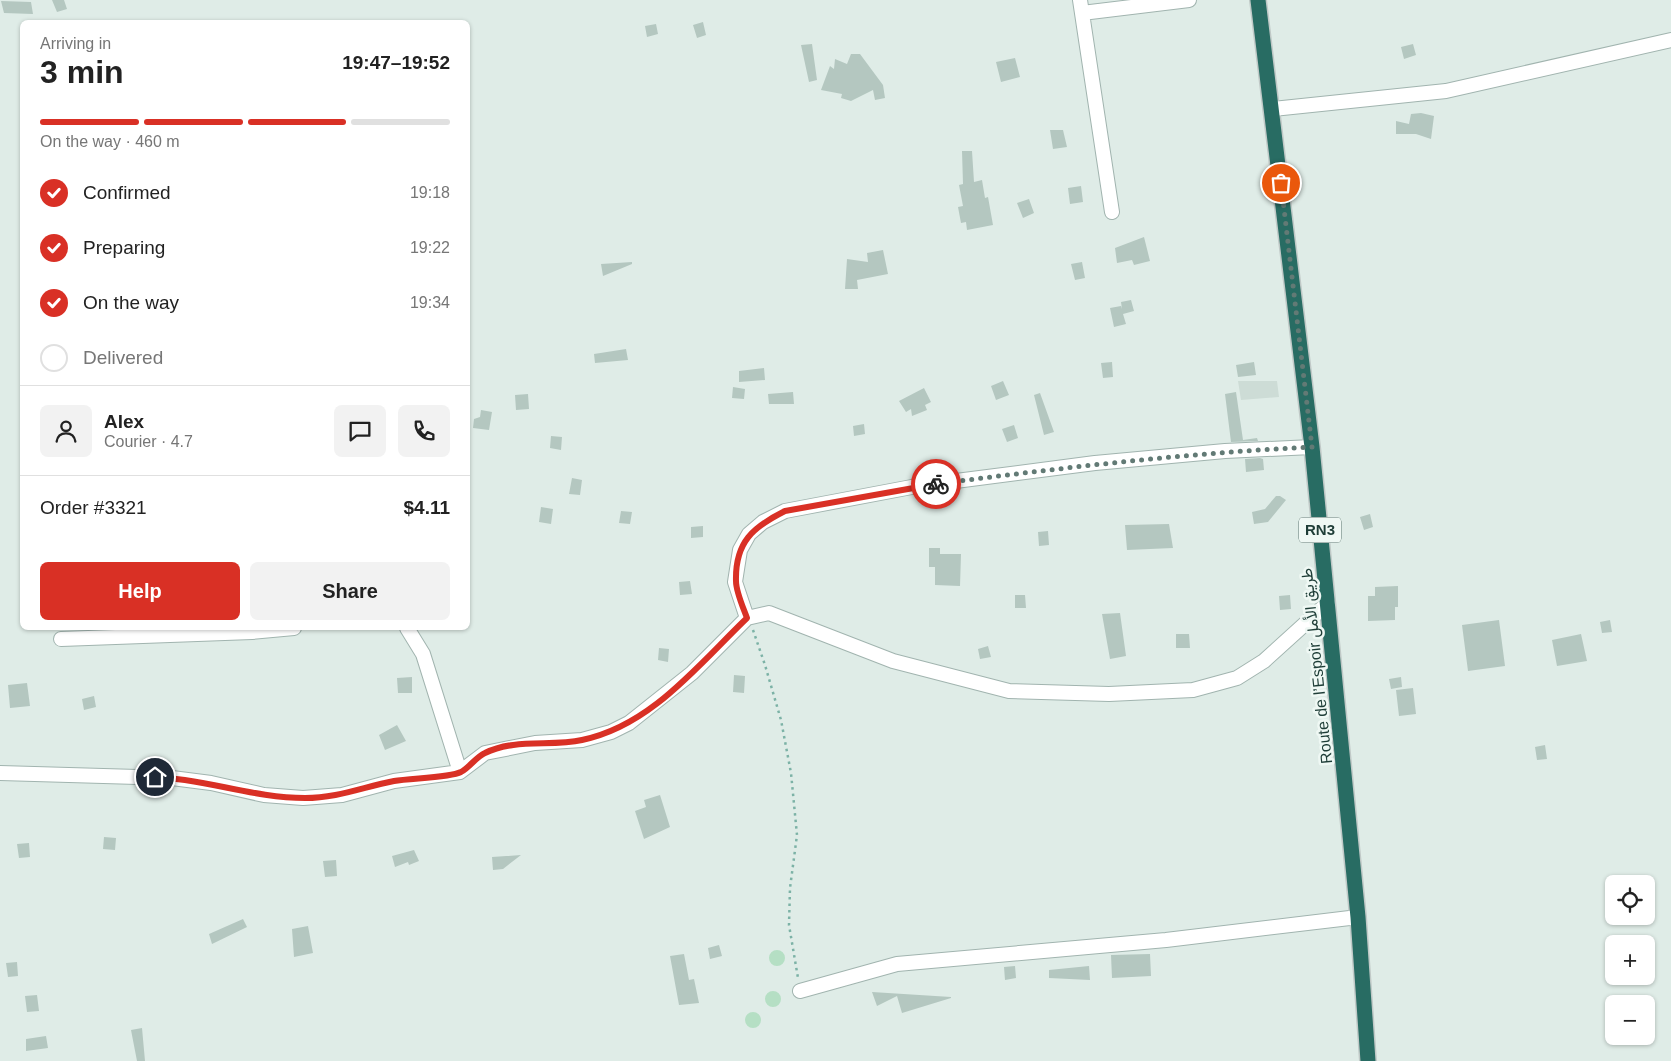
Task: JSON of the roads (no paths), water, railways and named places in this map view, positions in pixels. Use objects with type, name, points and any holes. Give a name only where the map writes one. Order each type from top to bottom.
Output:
[{"type":"highway","name":"Route de l’Espoir طريق الأمل","points":[[1258,0],[1273,109],[1312,447],[1358,917],[1368,1061]]},
{"type":"street","points":[[1112,212],[1081,6],[1189,0]]},
{"type":"street","points":[[1273,109],[1446,91],[1671,40]]},
{"type":"street","points":[[747,618],[736,582],[740,550],[749,534],[763,522],[785,511],[917,486],[1095,463],[1225,451],[1312,447]]},
{"type":"street","points":[[0,772],[172,778],[211,783],[264,795],[302,798],[342,795],[394,781],[460,772],[485,753],[535,743],[582,740],[611,732],[629,723],[692,673],[747,618],[769,613],[893,660],[1008,691],[1109,694],[1193,690],[1237,678],[1264,661],[1328,603]]},
{"type":"street","points":[[61,639],[273,630]]},
{"type":"street","points":[[408,630],[423,654],[460,772]]},
{"type":"street","points":[[800,991],[897,964],[1166,940],[1358,917]]}]
